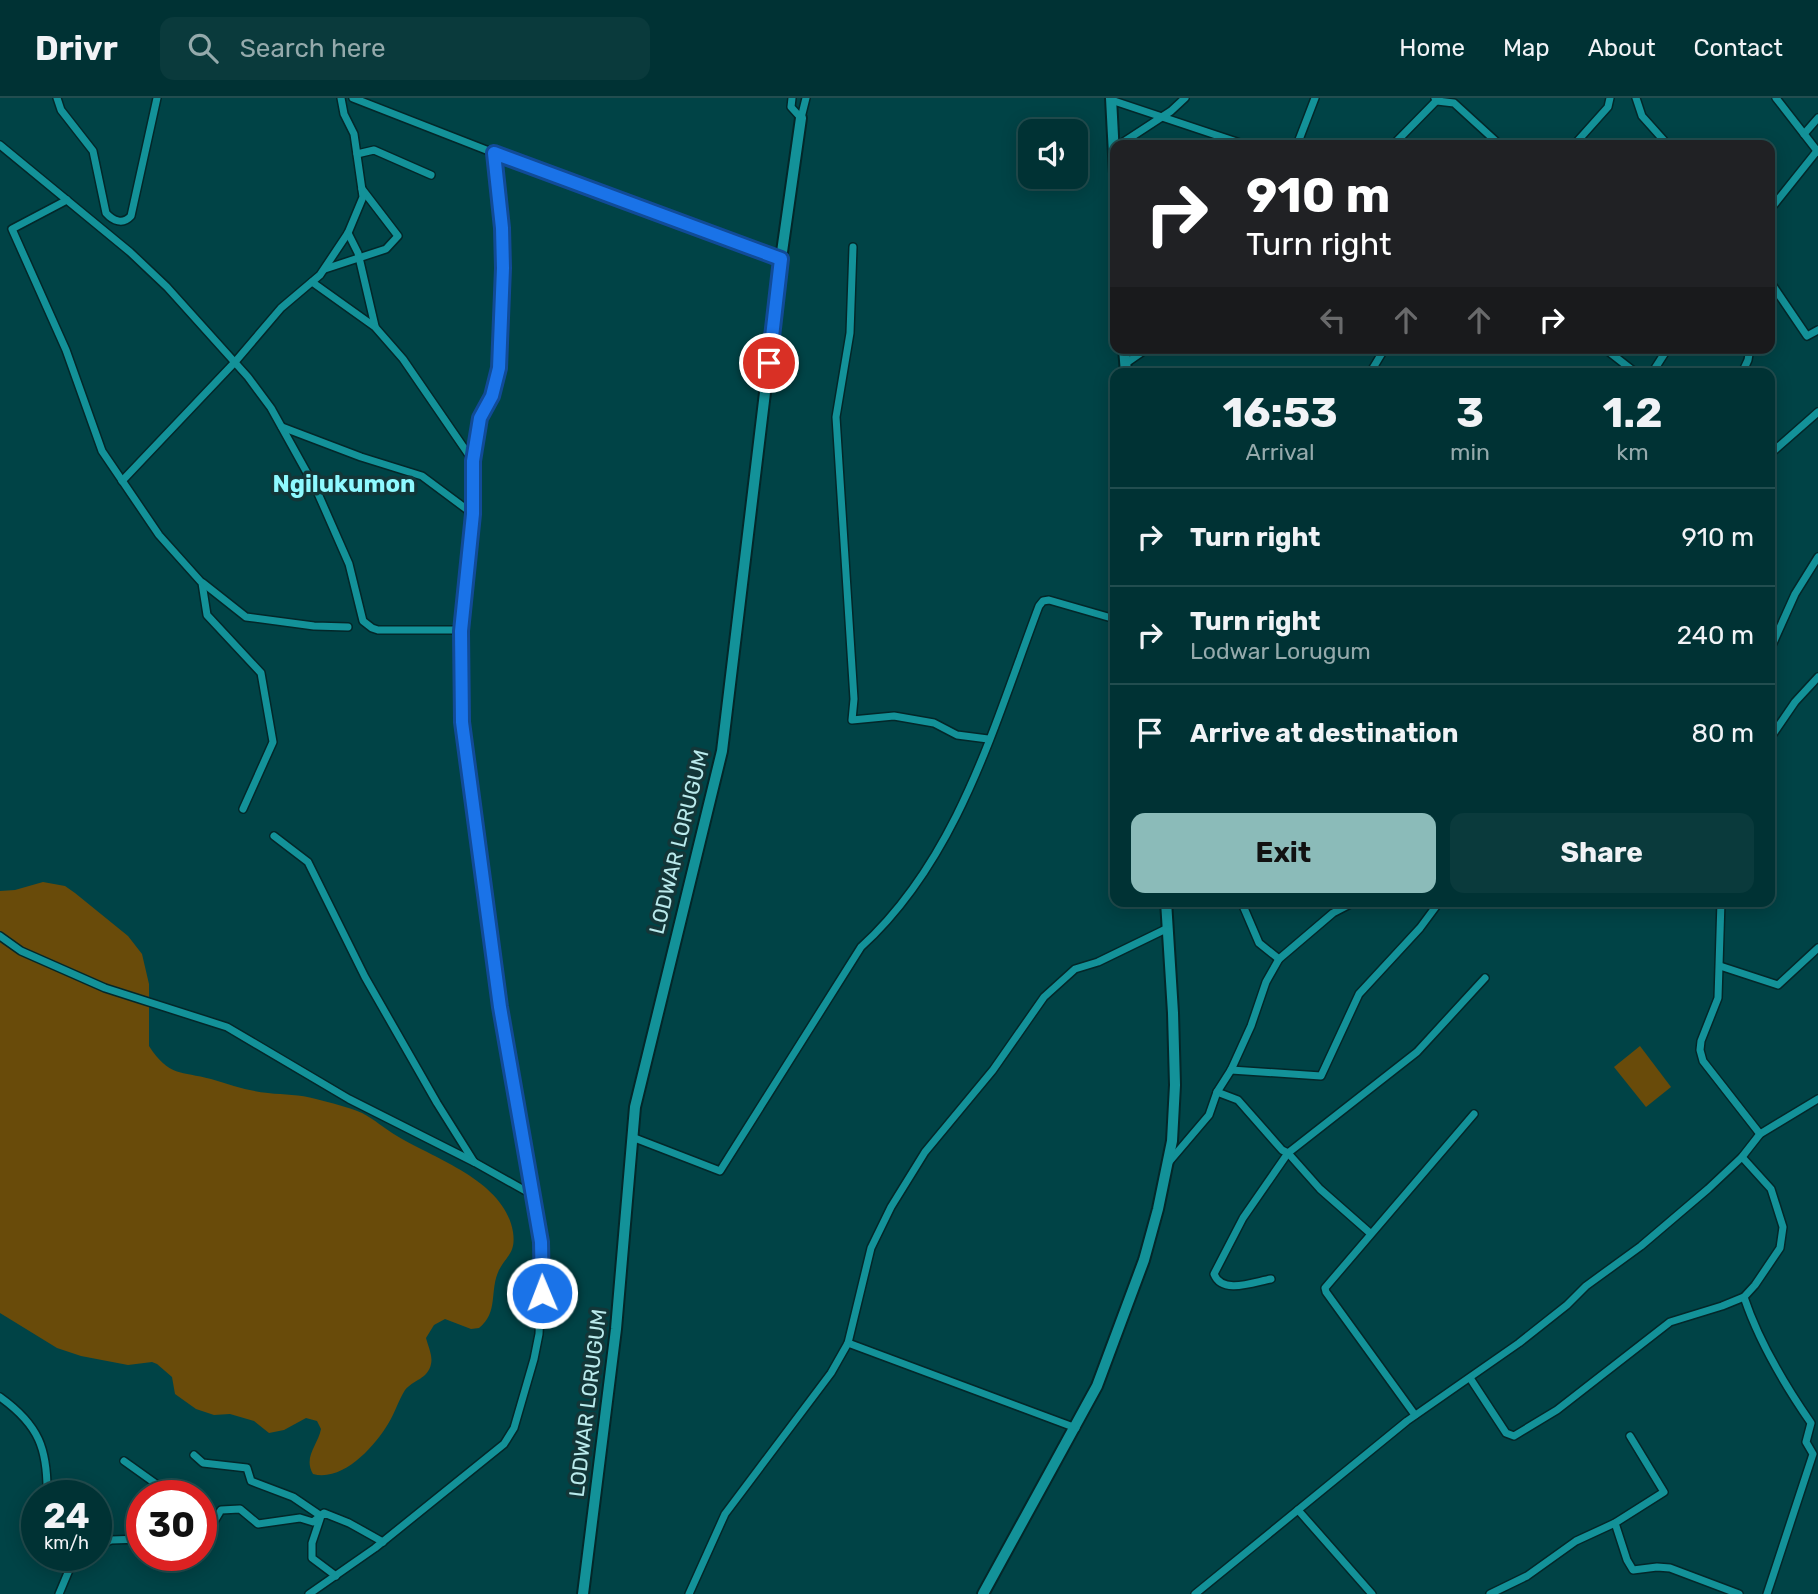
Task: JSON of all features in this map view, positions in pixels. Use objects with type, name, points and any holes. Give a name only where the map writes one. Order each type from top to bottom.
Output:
[{"type":"street","points":[[57,98],[61,110],[93,151],[106,213],[112,219],[120,221],[131,216],[158,98]]},
{"type":"street","points":[[122,481],[235,362],[281,308],[324,270],[348,233],[363,197],[354,134],[344,114],[341,98]]},
{"type":"street","points":[[354,98],[781,259]]},
{"type":"street","points":[[792,98],[791,107],[801,118]]},
{"type":"street","name":"LODWAR LORUGUM","points":[[583,1594],[616,1329],[632,1137],[641,1075],[722,751],[781,259],[806,98]]},
{"type":"street","points":[[1128,140],[1185,98]]},
{"type":"street","points":[[1299,140],[1315,98]]},
{"type":"street","points":[[1578,140],[1608,107],[1609,98]]},
{"type":"street","points":[[1636,98],[1642,116],[1664,140]]},
{"type":"street","points":[[1775,204],[1817,152],[1776,98]]},
{"type":"street","points":[[1115,140],[1111,99],[1232,140]]},
{"type":"street","points":[[1398,140],[1437,99],[1454,103],[1495,140]]},
{"type":"street","points":[[1804,134],[1818,118]]},
{"type":"street","points":[[0,145],[130,252],[167,287],[235,362],[271,408],[316,489],[349,564],[363,621],[378,630],[461,631]]},
{"type":"street","points":[[357,154],[374,150],[431,175]]},
{"type":"street","points":[[309,1594],[383,1542],[504,1444],[514,1427],[528,1385],[540,1322],[541,1242],[500,1007],[462,722],[461,631],[473,514],[473,461],[480,418],[492,396],[499,368],[503,268],[502,228],[494,153]]},
{"type":"street","points":[[324,270],[386,250],[398,236],[362,188]]},
{"type":"street","points":[[67,200],[12,229],[66,350],[102,451],[159,535],[202,583],[246,617],[314,626],[348,626]]},
{"type":"street","points":[[348,233],[359,258],[375,327]]},
{"type":"street","points":[[853,247],[850,333],[836,416],[853,699],[852,720],[894,716],[934,723],[957,735],[988,739]]},
{"type":"street","points":[[312,282],[375,327],[403,359],[473,461]]},
{"type":"street","points":[[1775,289],[1807,336],[1818,330]]},
{"type":"street","points":[[1125,368],[1141,354]]},
{"type":"street","points":[[1612,354],[1630,368]]},
{"type":"street","points":[[1775,450],[1818,412]]},
{"type":"street","points":[[282,427],[361,457],[422,476],[473,514]]},
{"type":"street","points":[[1775,639],[1795,594],[1818,557]]},
{"type":"street","points":[[202,583],[207,615],[261,673],[273,742],[243,809]]},
{"type":"street","points":[[632,1137],[720,1171],[861,947],[880,930],[912,892],[926,869],[968,792],[1039,606],[1049,600],[1110,618]]},
{"type":"street","points":[[1775,731],[1795,702],[1818,677]]},
{"type":"street","points":[[274,836],[308,862],[365,977],[474,1163]]},
{"type":"street","points":[[983,1594],[1097,1386],[1155,1222],[1168,1162],[1175,1086],[1166,907]]},
{"type":"street","points":[[1244,907],[1259,943],[1279,959]]},
{"type":"street","points":[[1168,1162],[1209,1115],[1217,1092],[1231,1070],[1251,1026],[1262,991],[1279,959],[1333,913],[1344,907]]},
{"type":"street","points":[[1231,1070],[1321,1076],[1359,994],[1420,928],[1436,907]]},
{"type":"street","points":[[1721,907],[1718,998],[1700,1050],[1703,1061],[1760,1134]]},
{"type":"street","points":[[689,1594],[725,1514],[831,1373],[848,1343],[871,1248],[891,1208],[925,1152],[993,1070],[1044,997],[1075,969],[1098,962],[1168,928]]},
{"type":"street","points":[[0,936],[21,951],[105,988],[227,1027],[349,1099],[531,1194]]},
{"type":"street","points":[[1720,965],[1778,985],[1818,948]]},
{"type":"street","points":[[1271,1279],[1227,1286],[1216,1279],[1214,1274],[1243,1218],[1288,1153],[1416,1052],[1485,978]]},
{"type":"street","points":[[1217,1092],[1238,1100],[1320,1189],[1370,1233]]},
{"type":"street","points":[[1195,1594],[1415,1415],[1528,1336],[1587,1286],[1641,1246],[1742,1157],[1760,1134],[1818,1099]]},
{"type":"street","points":[[1415,1415],[1325,1288],[1474,1114]]},
{"type":"street","points":[[1470,1378],[1507,1433],[1514,1436],[1557,1410],[1670,1322],[1744,1297],[1774,1259],[1780,1248],[1783,1227],[1771,1189],[1742,1157]]},
{"type":"street","points":[[1744,1297],[1763,1343],[1811,1423]]},
{"type":"street","points":[[848,1343],[1076,1428]]},
{"type":"street","points":[[0,1397],[29,1421],[39,1436],[47,1468],[47,1480]]},
{"type":"street","points":[[1767,1594],[1813,1454],[1806,1441],[1811,1423],[1818,1417]]},
{"type":"street","points":[[1490,1594],[1527,1576],[1576,1541],[1615,1523],[1664,1492],[1630,1436]]},
{"type":"street","points":[[194,1455],[203,1463],[247,1468],[251,1481],[293,1497],[321,1516]]},
{"type":"street","points":[[124,1461],[151,1480]]},
{"type":"street","points":[[217,1517],[221,1510],[240,1509],[258,1524],[300,1518],[313,1522],[324,1513],[383,1542]]},
{"type":"street","points":[[1298,1510],[1372,1594]]},
{"type":"street","points":[[321,1516],[312,1543],[312,1558],[336,1576]]},
{"type":"street","points":[[1615,1523],[1633,1570],[1670,1568],[1739,1594]]},
{"type":"street","points":[[59,1594],[68,1571]]},
{"type":"shaded area","points":[[43,882],[65,886],[75,893],[128,936],[142,954],[149,984],[149,1046],[169,1068],[253,1091],[310,1097],[362,1113],[483,1185],[507,1214],[513,1232],[513,1245],[496,1278],[491,1308],[485,1322],[479,1328],[471,1329],[445,1319],[434,1325],[426,1338],[431,1358],[429,1369],[405,1390],[375,1443],[346,1468],[324,1475],[313,1474],[310,1457],[321,1429],[317,1421],[306,1418],[284,1430],[269,1433],[254,1421],[230,1414],[214,1415],[196,1409],[175,1394],[172,1377],[157,1364],[152,1362],[128,1365],[81,1356],[57,1348],[0,1313],[0,891]]},
{"type":"shaded area","points":[[1640,1046],[1671,1087],[1646,1107],[1614,1067]]},
{"type":"district","name":"Ngilukumon","points":[[344,484]]},
{"type":"route","points":[[542,1293],[541,1242],[500,1007],[462,722],[461,631],[473,514],[473,461],[480,418],[492,396],[499,368],[503,268],[502,228],[494,153],[781,259],[769,363]]}]
